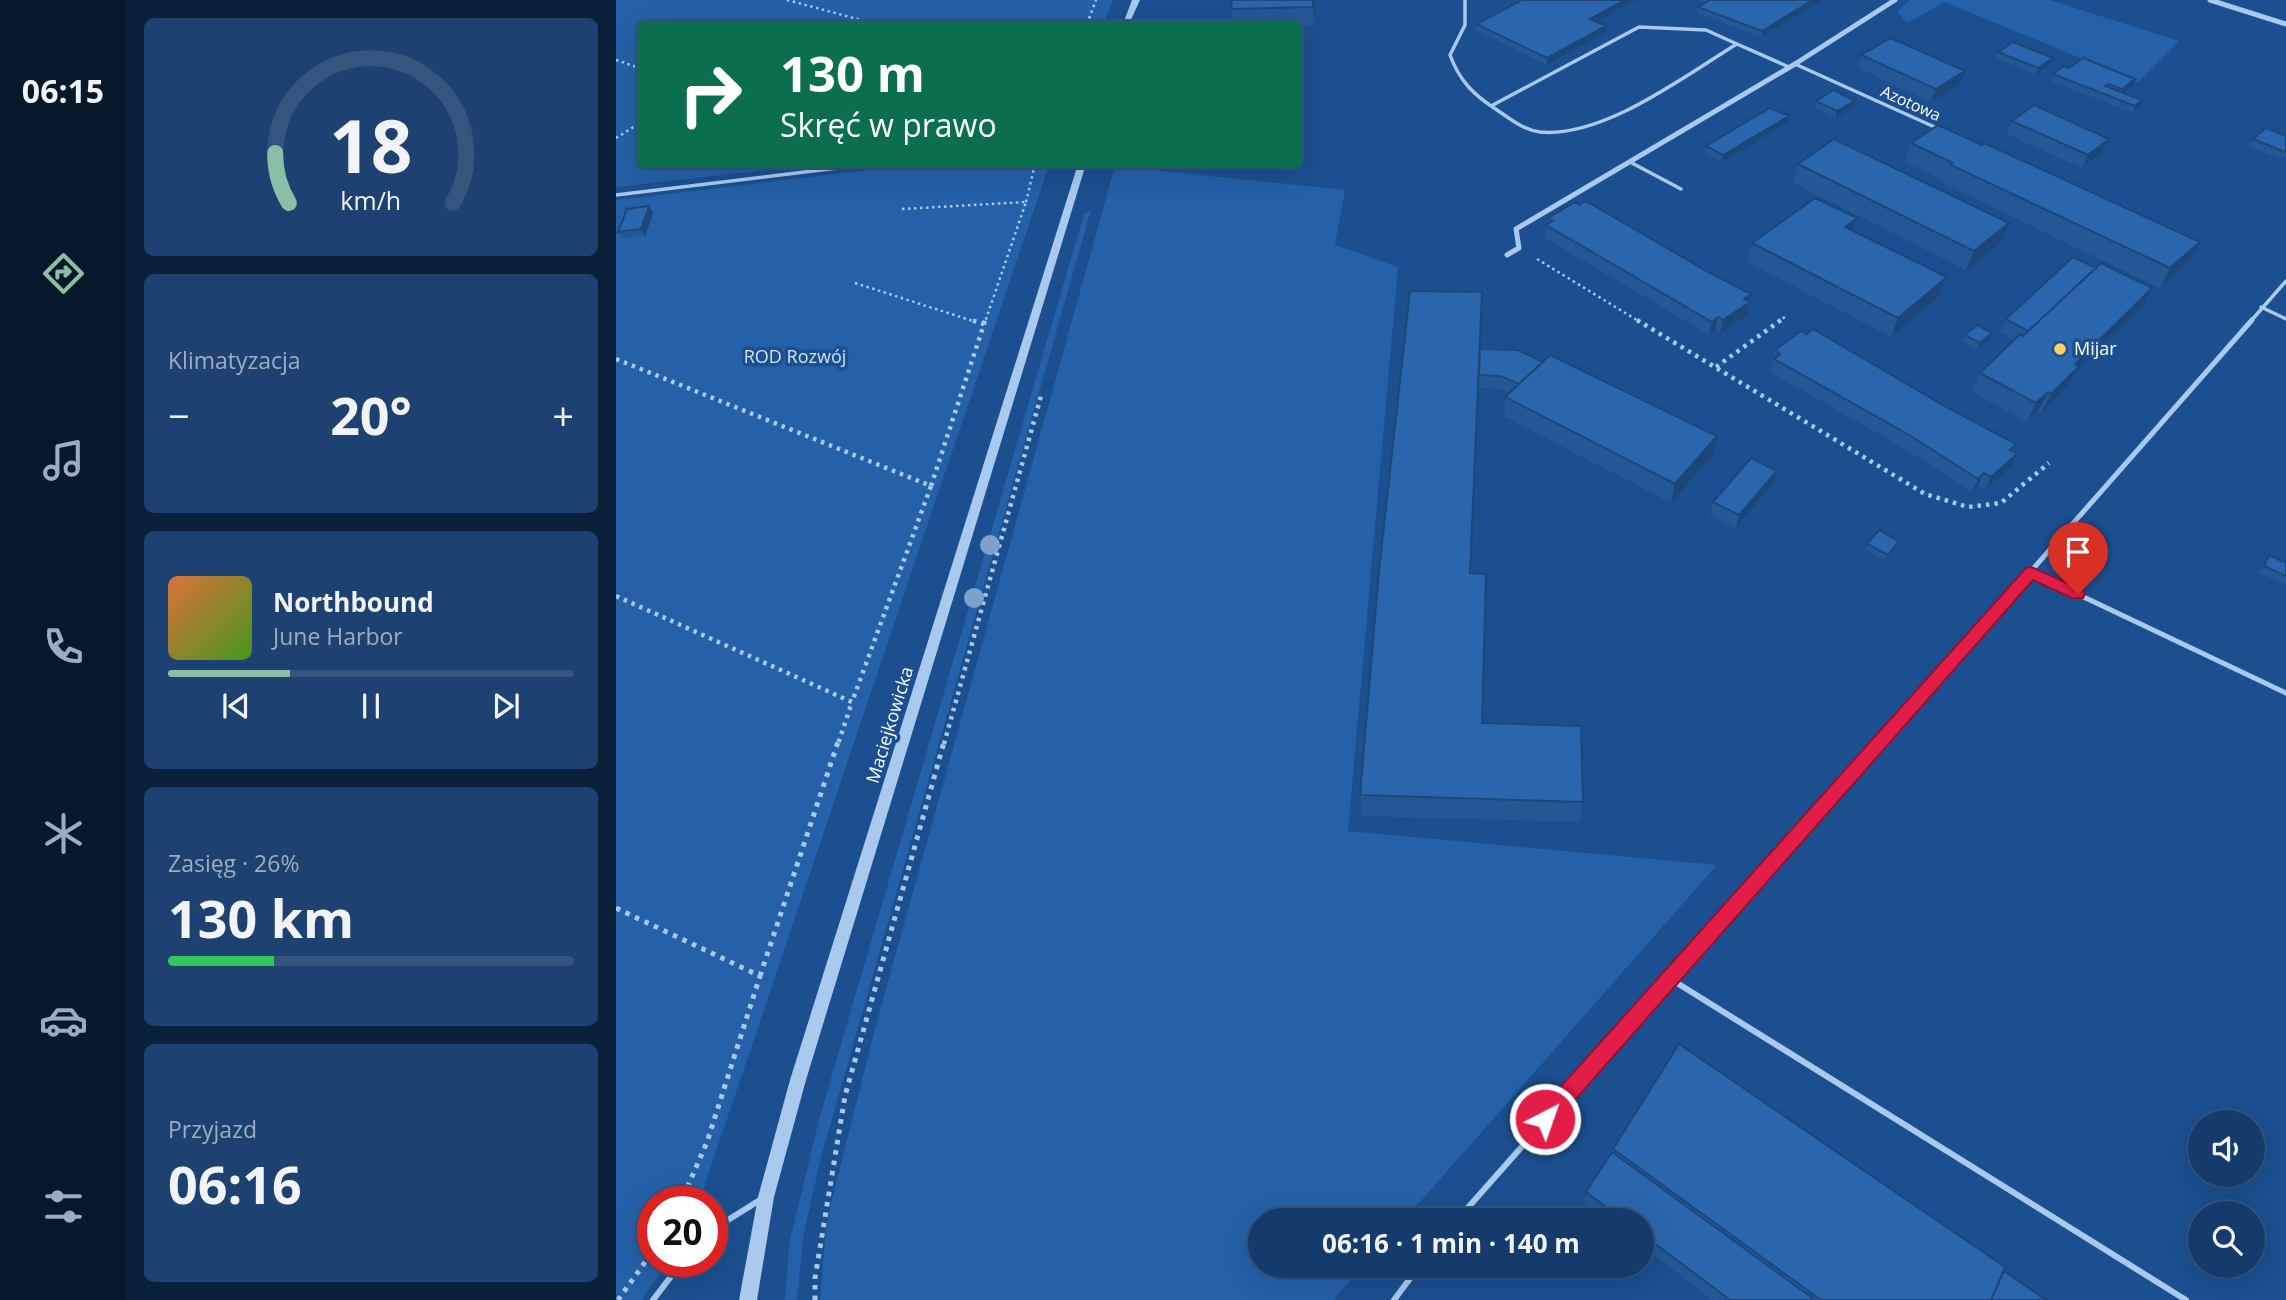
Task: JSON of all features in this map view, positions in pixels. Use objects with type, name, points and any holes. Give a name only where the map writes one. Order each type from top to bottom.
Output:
[{"type":"street","points":[[1127,21],[1136,0]]},
{"type":"street","points":[[1507,255],[1519,248],[1516,229],[1792,66],[1895,0]]},
{"type":"street","points":[[2210,0],[2286,24]]},
{"type":"street","name":"Maciejkowicka","points":[[748,1300],[766,1197],[798,1080],[1081,168]]},
{"type":"lane","points":[[1465,0],[1465,25],[1450,55],[1460,82],[1515,123],[1537,132],[1557,133],[1615,115],[1737,44]]},
{"type":"lane","name":"Azotowa","points":[[1491,106],[1639,27],[1706,30],[1943,131]]},
{"type":"lane","points":[[1630,162],[1681,189]]},
{"type":"lane","points":[[616,195],[837,168]]},
{"type":"lane","points":[[1468,1208],[2286,281]]},
{"type":"lane","points":[[2261,307],[2286,319]]},
{"type":"lane","points":[[2031,572],[2286,693]]},
{"type":"lane","points":[[1669,978],[2186,1300]]},
{"type":"lane","points":[[728,1220],[766,1197]]},
{"type":"lane","points":[[653,1300],[671,1277]]},
{"type":"lane","points":[[1394,1300],[1410,1278]]},
{"type":"path","points":[[786,0],[865,21]]},
{"type":"path","points":[[1088,21],[1096,0]]},
{"type":"path","points":[[616,60],[637,67]]},
{"type":"path","points":[[616,138],[637,124]]},
{"type":"path","points":[[688,1186],[707,1142],[852,702],[931,486],[1026,202],[1034,168]]},
{"type":"path","points":[[902,209],[1026,202]]},
{"type":"path","points":[[1519,248],[1925,494],[1968,507],[2001,503],[2049,463]]},
{"type":"path","points":[[855,283],[984,324]]},
{"type":"path","points":[[1716,367],[1786,316]]},
{"type":"path","points":[[616,359],[931,486]]},
{"type":"path","points":[[815,1300],[815,1278],[845,1096],[1042,390]]},
{"type":"path","points":[[616,596],[852,702]]},
{"type":"path","points":[[616,908],[760,976]]},
{"type":"path","points":[[618,1300],[637,1273]]},
{"type":"green space","points":[[616,0],[1113,0],[1105,21],[637,21],[637,168],[784,168],[616,187]]},
{"type":"green space","points":[[1910,0],[2050,0],[2179,41],[2138,82],[1945,2],[1907,23],[1897,11]]},
{"type":"green space","name":"ROD Rozwój","points":[[885,168],[1048,168],[704,1186],[637,1186],[637,1277],[658,1277],[641,1300],[616,1300],[616,200]]},
{"type":"green space","points":[[1114,168],[1345,190],[1335,245],[1398,267],[1348,831],[1717,865],[1415,1208],[1248,1208],[1248,1278],[1352,1278],[1333,1300],[820,1300],[831,1203],[876,1025]]},
{"type":"green space","points":[[1091,210],[820,1161],[803,1238],[797,1300],[785,1300],[789,1244],[820,1116],[1084,214]]},
{"type":"building","points":[[1232,0],[1313,0],[1313,7],[1231,9]]},
{"type":"building","points":[[1522,0],[1625,0],[1590,19],[1606,26],[1547,58],[1476,24]]},
{"type":"building","points":[[1710,0],[1813,0],[1762,31],[1698,7]]},
{"type":"building","points":[[1891,38],[1965,71],[1936,89],[1861,55]]},
{"type":"building","points":[[2013,42],[2053,58],[2038,68],[1998,52]]},
{"type":"building","points":[[2083,58],[2135,79],[2122,89],[2108,84],[2105,86],[2142,100],[2135,106],[2053,74],[2064,66],[2069,68]]},
{"type":"building","points":[[1834,90],[1855,101],[1837,111],[1816,101]]},
{"type":"building","points":[[2034,105],[2109,139],[2088,155],[2012,121]]},
{"type":"building","points":[[1770,108],[1789,116],[1723,155],[1706,146]]},
{"type":"building","points":[[1938,125],[1982,145],[1984,143],[2200,242],[2170,268],[1951,165],[1953,163],[1911,143]]},
{"type":"building","points":[[2266,128],[2286,136],[2285,152],[2253,139]]},
{"type":"building","points":[[1834,139],[2009,223],[1974,251],[1798,164]]},
{"type":"building","points":[[1815,198],[1857,218],[1845,227],[1947,277],[1898,318],[1752,243]]},
{"type":"building","points":[[1586,201],[1751,294],[1744,299],[1750,302],[1723,320],[1718,317],[1712,322],[1546,225],[1553,221],[1548,218],[1575,202],[1579,205]]},
{"type":"building","points":[[649,206],[641,229],[618,232],[627,209]]},
{"type":"building","points":[[2073,257],[2096,268],[2028,331],[2006,319]]},
{"type":"building","name":"Mijar","points":[[2101,263],[2152,288],[2075,364],[2079,366],[2051,394],[2048,392],[2036,403],[1980,373],[2020,334],[2023,336]]},
{"type":"building","points":[[1410,291],[1482,292],[1470,573],[1486,574],[1482,723],[1581,726],[1583,802],[1360,795],[1379,571]]},
{"type":"building","points":[[1977,325],[1992,333],[1980,343],[1965,335]]},
{"type":"building","points":[[1813,329],[1946,407],[2016,444],[2010,450],[2017,454],[1991,477],[1984,473],[1978,479],[1911,436],[1774,359],[1780,354],[1775,350],[1801,331],[1807,334]]},
{"type":"building","points":[[1480,349],[1518,350],[1543,362],[1519,384],[1500,376],[1479,375]]},
{"type":"building","points":[[1550,355],[1717,436],[1675,484],[1505,397]]},
{"type":"building","points":[[1751,458],[1777,471],[1739,515],[1713,502]]},
{"type":"building","points":[[1879,530],[1899,541],[1888,555],[1867,544]]},
{"type":"building","points":[[2269,555],[2286,563],[2286,576],[2264,566]]},
{"type":"building","points":[[1679,1044],[2005,1267],[1991,1300],[1821,1300],[1613,1149]]},
{"type":"building","points":[[1612,1152],[1815,1300],[1730,1300],[1654,1243],[1654,1208],[1607,1208],[1586,1192]]},
{"type":"building","points":[[2004,1271],[2046,1300],[1991,1300]]},
{"type":"place","name":"Mijar","points":[[2060,349]]},
{"type":"route","points":[[1545,1119],[2031,572],[2078,594]]}]
